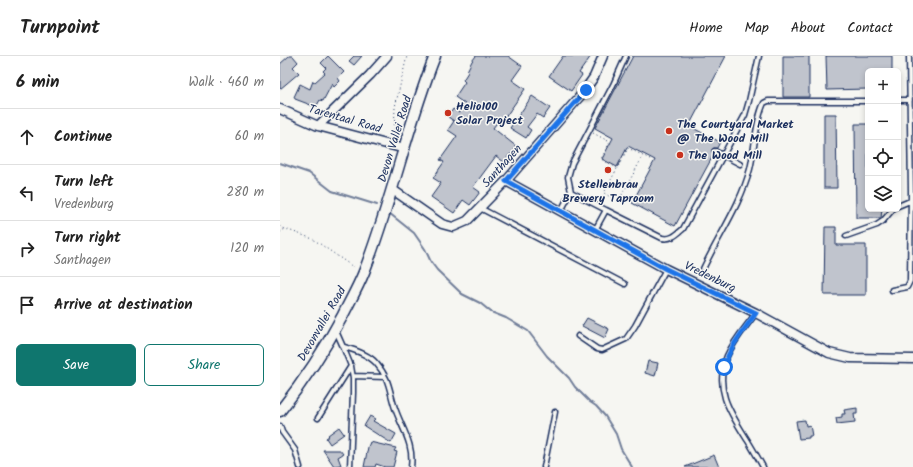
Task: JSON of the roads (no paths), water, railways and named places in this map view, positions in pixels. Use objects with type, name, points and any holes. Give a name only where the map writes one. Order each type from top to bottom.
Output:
[{"type":"street","points":[[318,126],[370,75],[387,56]]},
{"type":"street","name":"Devon Vallei Road","points":[[365,269],[393,190],[436,56]]},
{"type":"street","name":"Santhagen","points":[[393,190],[439,222],[448,226],[457,226],[467,221],[506,181],[586,90],[594,77],[603,56]]},
{"type":"street","name":"Tarentaal Road","points":[[280,109],[306,122],[318,126],[405,149]]},
{"type":"street","name":"Vredenburg","points":[[506,181],[666,269],[756,313],[829,353],[850,358],[913,359]]},
{"type":"street","name":"Devonvallei Road","points":[[280,411],[309,373],[335,330],[365,269]]},
{"type":"lane","points":[[560,212],[571,192],[569,170],[577,152],[610,96],[626,56]]},
{"type":"lane","points":[[571,192],[657,237],[666,239],[677,234],[685,225],[747,110],[758,56]]},
{"type":"lane","points":[[892,290],[907,287],[910,281],[910,201],[912,192],[909,56]]},
{"type":"lane","points":[[901,100],[910,100]]},
{"type":"lane","points":[[703,269],[738,202],[750,170],[764,103],[768,101],[865,101]]},
{"type":"lane","points":[[715,151],[740,164]]},
{"type":"lane","points":[[901,205],[910,201]]},
{"type":"lane","points":[[480,208],[624,284]]},
{"type":"lane","points":[[595,231],[606,210]]},
{"type":"lane","points":[[846,236],[877,225],[883,221],[890,212]]},
{"type":"lane","points":[[578,336],[597,349],[602,350],[626,339],[635,326],[666,269]]},
{"type":"lane","points":[[756,313],[727,356],[722,373],[722,388],[727,406],[734,420],[763,467]]},
{"type":"lane","points":[[335,330],[344,347],[353,376],[354,393],[350,467]]},
{"type":"lane","points":[[344,347],[358,351],[372,359],[385,377],[391,389],[396,412],[410,446],[411,467]]},
{"type":"lane","points":[[318,418],[350,366]]},
{"type":"lane","points":[[353,376],[385,377]]},
{"type":"lane","points":[[544,467],[555,412]]},
{"type":"lane","points":[[280,426],[282,432],[298,456],[300,467]]},
{"type":"waterway","points":[[280,163],[309,173],[332,191],[377,205]]},
{"type":"waterway","points":[[389,213],[414,233],[437,270],[462,294],[480,303],[491,312],[506,318],[528,331],[547,356],[569,378],[575,387],[605,416],[616,434],[621,449],[632,467]]},
{"type":"place","name":"Helio100 Solar Project","points":[[448,113]]},
{"type":"place","name":"The Courtyard Market @ The Wood Mill","points":[[669,131]]},
{"type":"place","name":"The Wood Mill","points":[[680,155]]},
{"type":"place","name":"Stellenbrau Brewery Taproom","points":[[608,170]]}]
